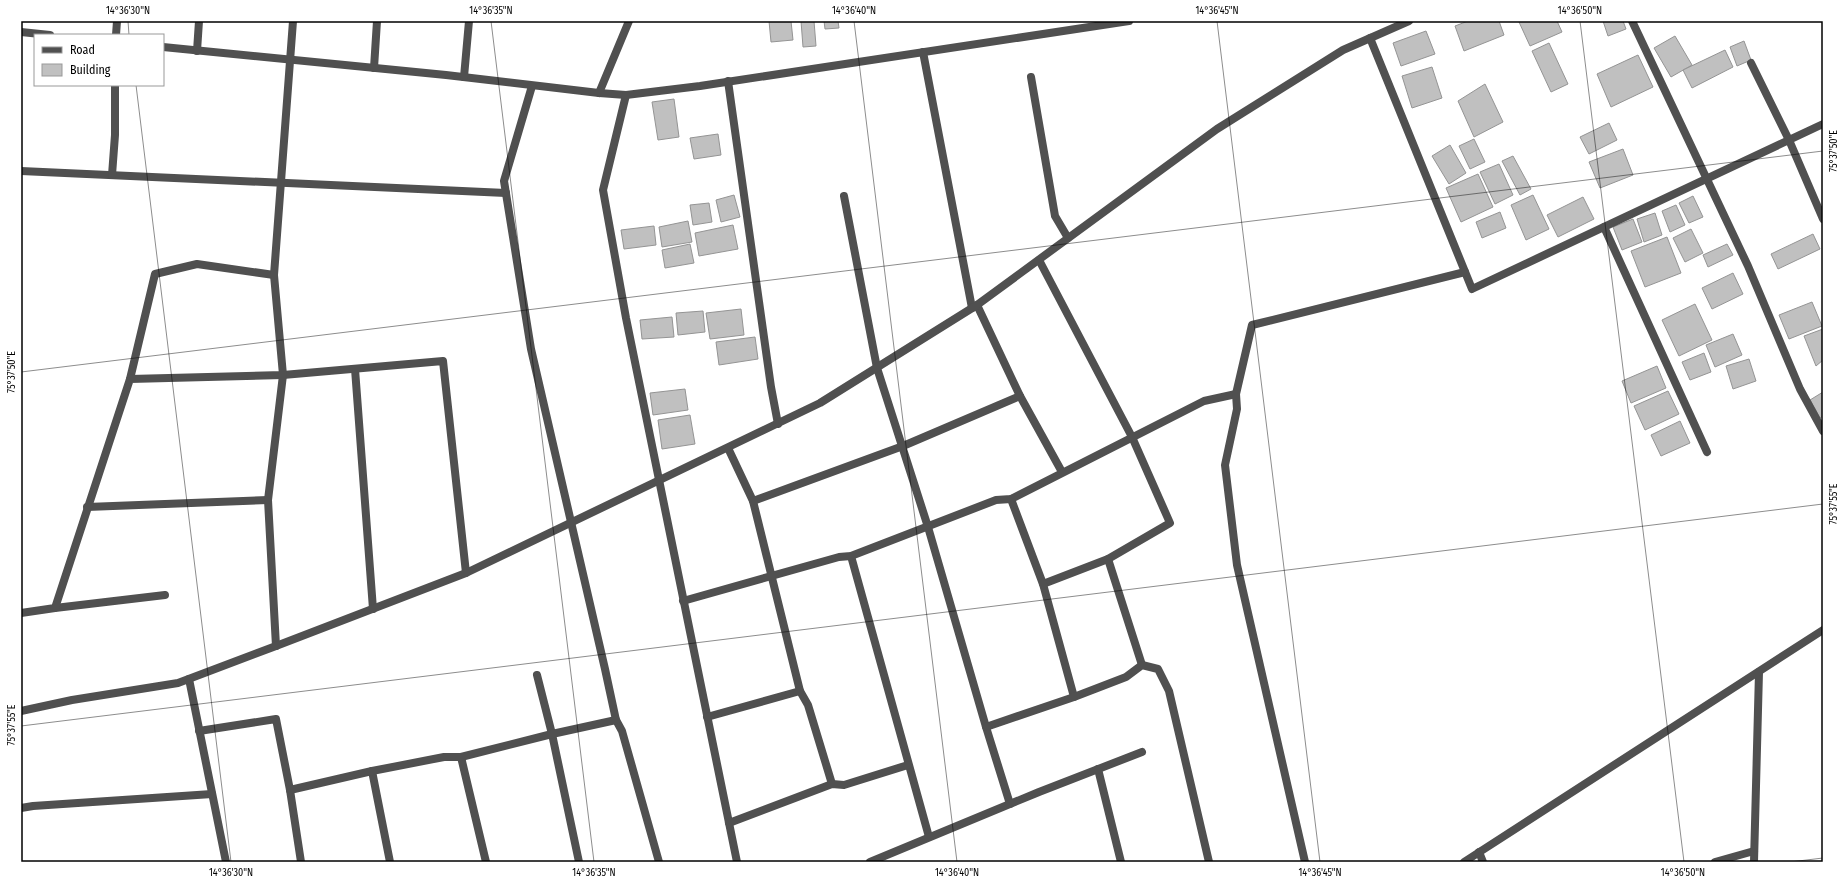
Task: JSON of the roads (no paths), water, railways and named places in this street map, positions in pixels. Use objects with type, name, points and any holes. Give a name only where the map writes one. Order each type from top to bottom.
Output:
[{"type":"street","points":[[116,34],[117,21]]},
{"type":"street","points":[[197,51],[199,21]]},
{"type":"street","points":[[276,646],[268,500],[283,375],[274,275],[293,21]]},
{"type":"street","points":[[374,68],[377,21]]},
{"type":"street","points":[[464,77],[469,21]]},
{"type":"street","points":[[599,93],[629,21]]},
{"type":"street","points":[[164,48],[464,77],[532,86],[626,95],[1126,21]]},
{"type":"street","points":[[21,711],[72,700],[178,683],[189,679],[466,572],[778,424],[820,403],[974,306],[1217,129],[1343,50],[1409,21]]},
{"type":"street","points":[[1632,21],[1748,266],[1800,389],[1823,431]]},
{"type":"street","points":[[21,32],[40,34]]},
{"type":"street","points":[[1370,38],[1472,289],[1823,124]]},
{"type":"street","points":[[923,52],[974,306],[1020,396],[1062,472]]},
{"type":"street","points":[[1751,63],[1789,140],[1823,219]]},
{"type":"street","points":[[1031,77],[1055,216],[1068,238]]},
{"type":"street","points":[[728,81],[770,387],[778,424]]},
{"type":"street","points":[[112,175],[115,134],[115,86]]},
{"type":"street","points":[[532,86],[504,181],[530,349],[616,720],[622,731],[659,862]]},
{"type":"street","points":[[626,95],[603,190],[658,481],[737,862]]},
{"type":"street","points":[[21,171],[506,193]]},
{"type":"street","points":[[844,196],[877,368],[928,527],[1010,804]]},
{"type":"street","points":[[1604,227],[1707,452]]},
{"type":"street","points":[[1039,260],[1132,437],[1170,523],[1108,559],[1043,584]]},
{"type":"street","points":[[55,608],[130,379],[156,274],[197,264],[274,275]]},
{"type":"street","points":[[1305,862],[1237,565],[1225,465],[1237,409],[1236,394],[1252,325],[1465,272]]},
{"type":"street","points":[[130,379],[283,375],[443,361],[466,572]]},
{"type":"street","points":[[355,369],[373,609]]},
{"type":"street","points":[[683,601],[839,557],[851,556],[996,500],[1011,498],[1204,401],[1236,394]]},
{"type":"street","points":[[753,501],[903,446],[1020,396]]},
{"type":"street","points":[[728,448],[753,501],[800,691],[808,705],[832,784]]},
{"type":"street","points":[[1011,498],[1043,584],[1074,697]]},
{"type":"street","points":[[87,507],[268,500]]},
{"type":"street","points":[[851,556],[929,837]]},
{"type":"street","points":[[1108,559],[1142,665]]},
{"type":"street","points":[[21,613],[165,594]]},
{"type":"street","points":[[1464,862],[1823,630]]},
{"type":"street","points":[[986,727],[1074,697],[1126,677],[1142,665]]},
{"type":"street","points":[[1142,665],[1158,669],[1169,691],[1209,862]]},
{"type":"street","points":[[1754,862],[1758,672]]},
{"type":"street","points":[[537,675],[552,734],[580,862]]},
{"type":"street","points":[[189,679],[226,862]]},
{"type":"street","points":[[707,717],[800,691]]},
{"type":"street","points":[[199,731],[276,719],[290,790],[301,862]]},
{"type":"street","points":[[290,790],[372,771],[444,757],[461,757],[552,734],[616,720]]},
{"type":"street","points":[[870,862],[1010,804],[1142,752]]},
{"type":"street","points":[[461,757],[486,862]]},
{"type":"street","points":[[729,823],[832,784],[844,785],[908,765]]},
{"type":"street","points":[[1098,769],[1118,861]]},
{"type":"street","points":[[372,771],[390,862]]},
{"type":"street","points":[[21,808],[212,794]]},
{"type":"street","points":[[1715,862],[1754,851]]},
{"type":"street","points":[[1479,852],[1482,862]]}]
